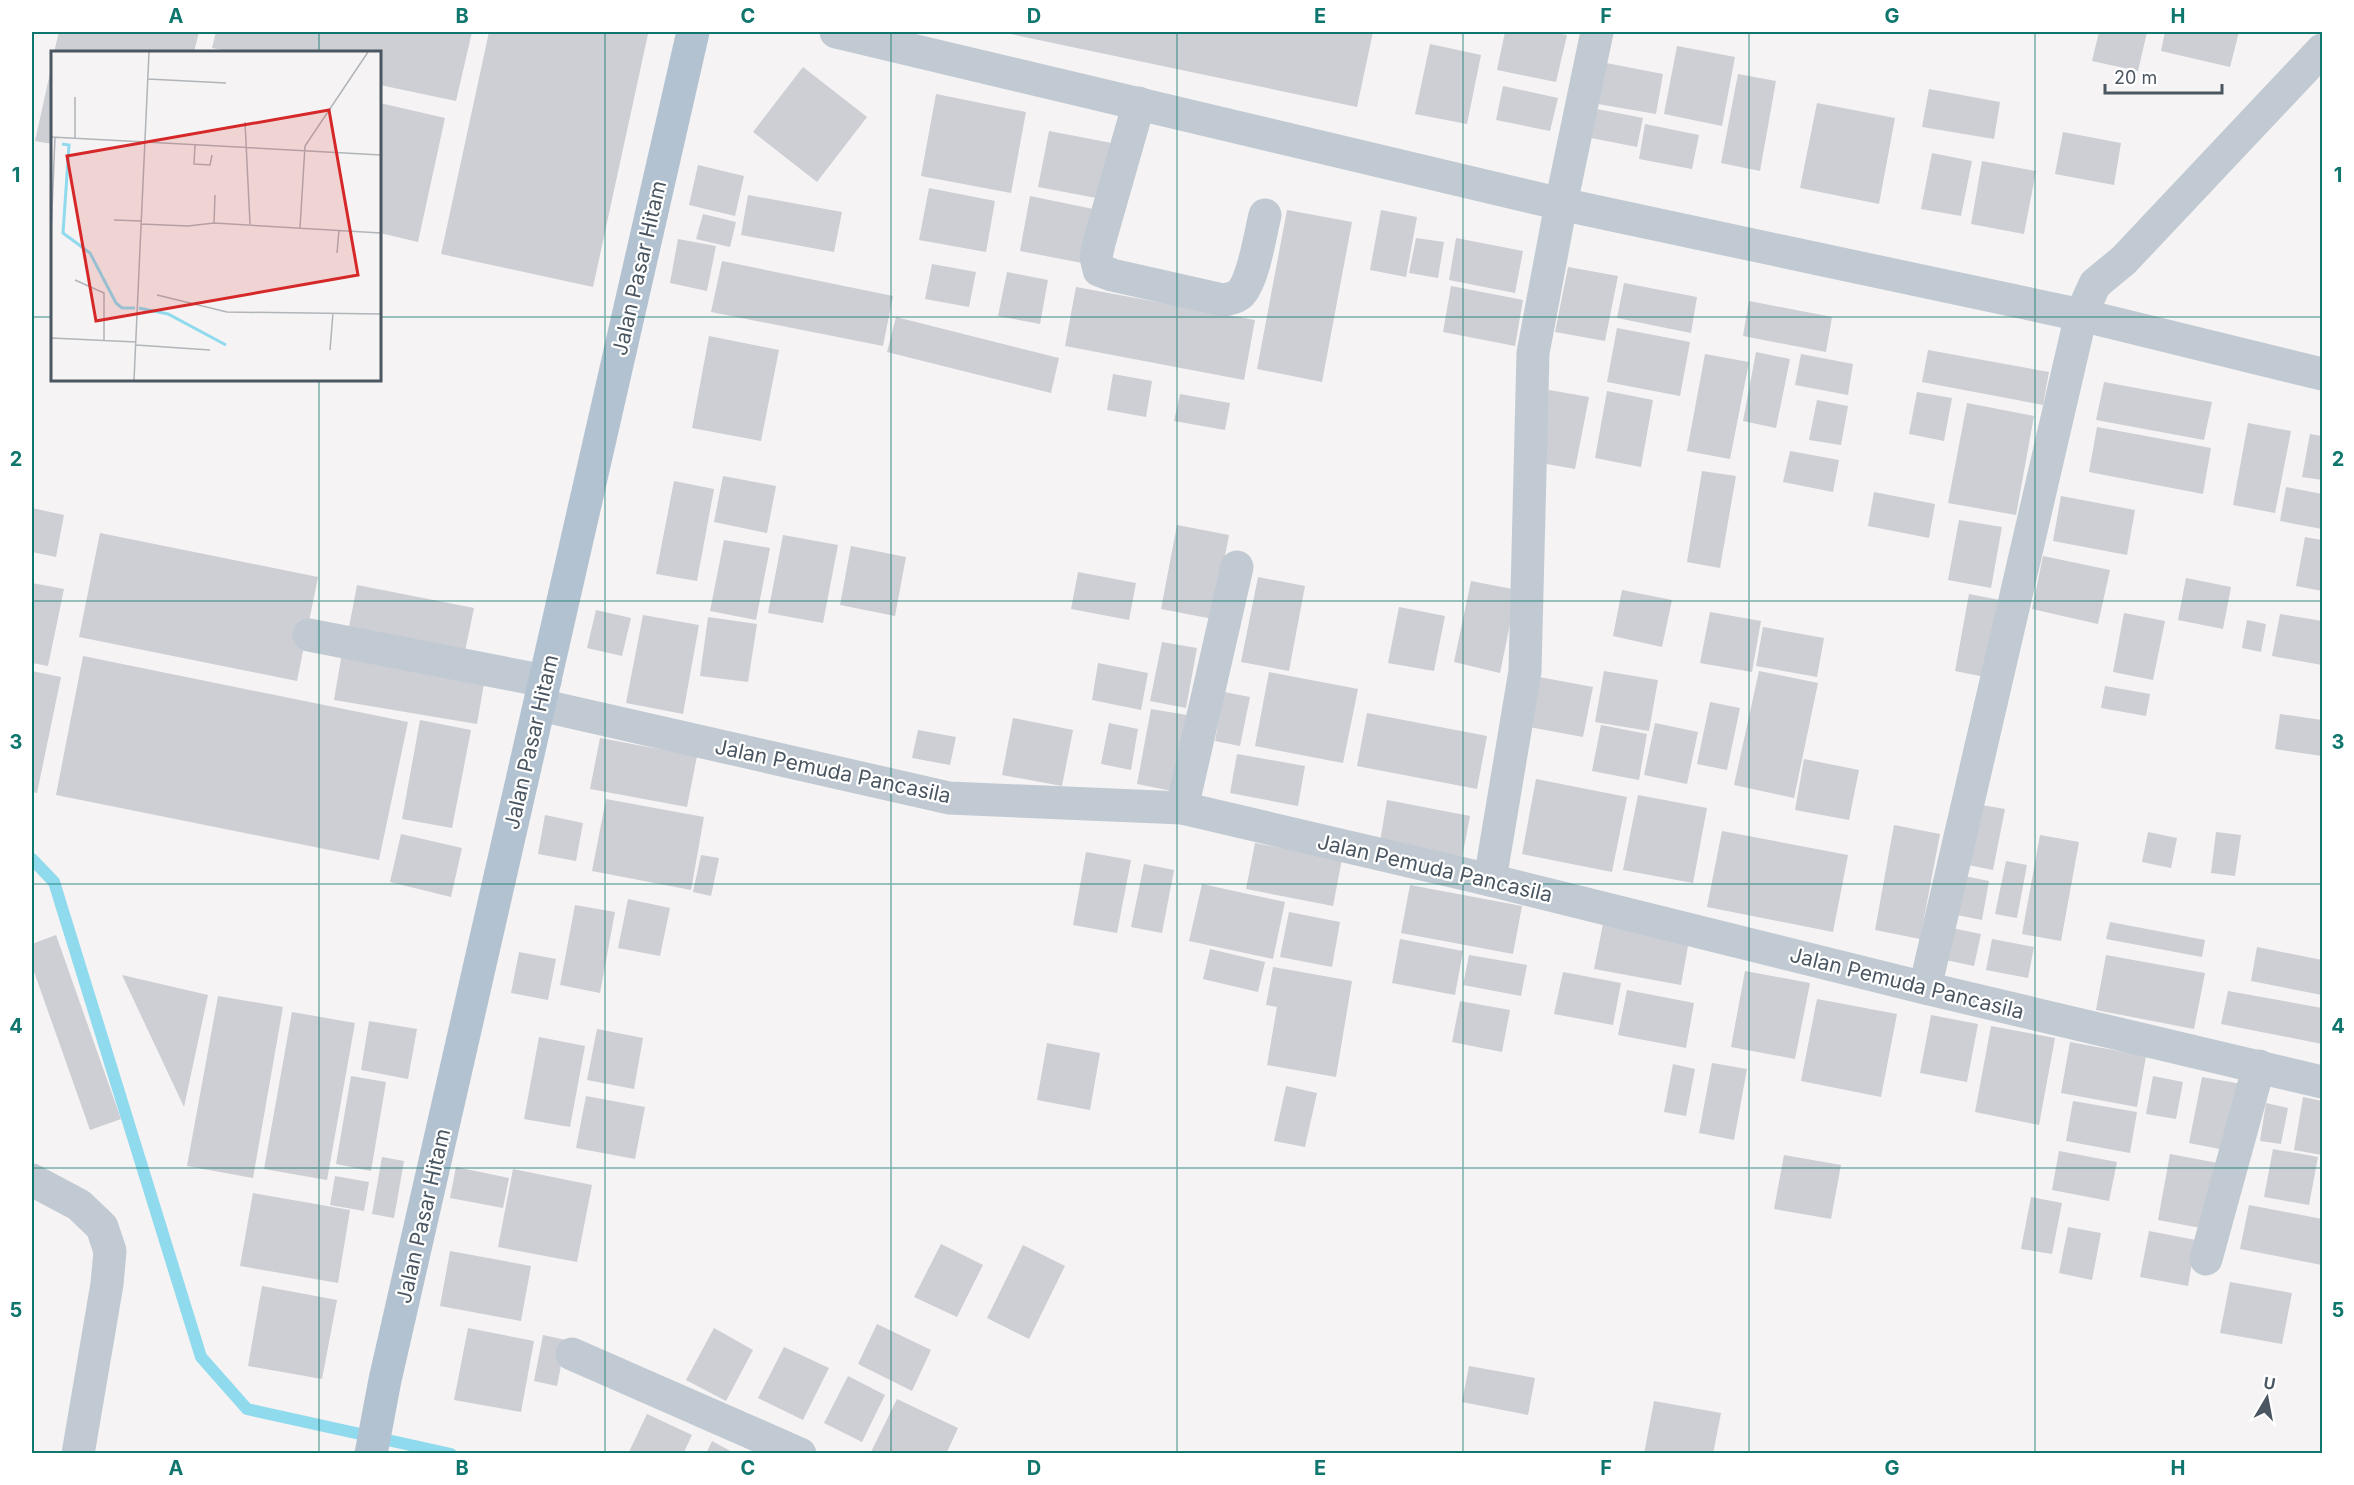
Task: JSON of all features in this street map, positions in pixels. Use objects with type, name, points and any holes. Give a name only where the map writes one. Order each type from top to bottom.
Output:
[{"type":"main road","name":"Jalan Pasar Hitam","points":[[370,1454],[693,32]]},
{"type":"street","points":[[836,32],[1561,204],[2081,315],[2322,374]]},
{"type":"street","points":[[1490,880],[1525,671],[1533,353],[1597,32]]},
{"type":"street","points":[[1925,988],[2081,315],[2095,285],[2124,260],[2322,50]]},
{"type":"street","points":[[1138,103],[1099,243],[1096,257],[1099,270],[1112,275],[1223,300],[1234,297],[1241,293],[1251,272],[1265,215]]},
{"type":"street","points":[[1182,808],[1237,567]]},
{"type":"street","name":"Jalan Pemuda Pancasila","points":[[309,635],[950,798],[1182,808],[1490,880],[1925,988],[2322,1082]]},
{"type":"street","points":[[2206,1259],[2259,1066]]},
{"type":"street","points":[[32,1180],[79,1205],[102,1227],[110,1251],[107,1284],[78,1454]]},
{"type":"street","points":[[572,1354],[800,1454]]},
{"type":"building","points":[[59,32],[199,32],[194,51],[54,51]]},
{"type":"building","points":[[216,32],[472,32],[456,101],[381,85],[381,51],[227,51],[212,48]]},
{"type":"building","points":[[489,32],[637,32],[648,34],[593,287],[441,254]]},
{"type":"building","points":[[1001,32],[1373,32],[1357,107]]},
{"type":"building","points":[[1505,32],[1550,32],[1567,35],[1556,82],[1497,70]]},
{"type":"building","points":[[2099,32],[2147,32],[2138,71],[2092,61]]},
{"type":"building","points":[[2165,32],[2239,32],[2230,67],[2161,51]]},
{"type":"building","points":[[1430,44],[1481,55],[1467,124],[1415,114]]},
{"type":"building","points":[[1677,46],[1735,57],[1722,126],[1664,114]]},
{"type":"building","points":[[1606,63],[1663,74],[1656,114],[1598,104]]},
{"type":"building","points":[[803,67],[867,117],[817,182],[753,132]]},
{"type":"building","points":[[51,69],[51,144],[35,141]]},
{"type":"building","points":[[1738,74],[1776,81],[1760,171],[1721,163]]},
{"type":"building","points":[[1503,86],[1558,98],[1550,131],[1496,120]]},
{"type":"building","points":[[1929,89],[2000,102],[1994,139],[1922,127]]},
{"type":"building","points":[[936,94],[1026,112],[1011,193],[921,176]]},
{"type":"building","points":[[381,103],[445,118],[418,242],[381,233]]},
{"type":"building","points":[[1817,103],[1895,118],[1879,204],[1800,188]]},
{"type":"building","points":[[1597,109],[1643,118],[1637,147],[1591,138]]},
{"type":"building","points":[[1645,124],[1699,135],[1692,169],[1639,159]]},
{"type":"building","points":[[1049,131],[1117,144],[1107,200],[1038,187]]},
{"type":"building","points":[[2063,132],[2121,143],[2114,185],[2055,174]]},
{"type":"building","points":[[1932,153],[1972,161],[1961,216],[1921,209]]},
{"type":"building","points":[[1982,161],[2036,171],[2024,234],[1971,224]]},
{"type":"building","points":[[698,165],[744,176],[735,216],[689,205]]},
{"type":"building","points":[[929,188],[995,201],[986,252],[919,240]]},
{"type":"building","points":[[748,195],[842,212],[834,252],[741,235]]},
{"type":"building","points":[[1030,196],[1098,210],[1087,264],[1020,251]]},
{"type":"building","points":[[1287,210],[1352,222],[1322,382],[1257,369]]},
{"type":"building","points":[[1381,210],[1417,217],[1406,277],[1370,270]]},
{"type":"building","points":[[703,214],[736,222],[730,247],[696,239]]},
{"type":"building","points":[[1416,238],[1444,242],[1438,278],[1409,273]]},
{"type":"building","points":[[1456,238],[1523,251],[1515,293],[1449,280]]},
{"type":"building","points":[[678,239],[716,246],[707,291],[670,283]]},
{"type":"building","points":[[722,261],[893,296],[883,346],[711,312]]},
{"type":"building","points":[[932,264],[976,272],[969,307],[925,299]]},
{"type":"building","points":[[1568,267],[1618,276],[1605,341],[1555,332]]},
{"type":"building","points":[[1007,272],[1048,280],[1040,324],[998,316]]},
{"type":"building","points":[[1624,283],[1697,297],[1691,333],[1617,318]]},
{"type":"building","points":[[1451,286],[1523,300],[1515,346],[1443,332]]},
{"type":"building","points":[[1076,287],[1255,320],[1244,380],[1065,346]]},
{"type":"building","points":[[1749,301],[1832,317],[1826,352],[1743,336]]},
{"type":"building","points":[[896,317],[1059,358],[1051,393],[887,352]]},
{"type":"building","points":[[1617,328],[1690,342],[1680,396],[1607,382]]},
{"type":"building","points":[[709,336],[779,350],[761,441],[692,428]]},
{"type":"building","points":[[1928,350],[2049,372],[2043,405],[1922,382]]},
{"type":"building","points":[[1756,352],[1790,359],[1776,428],[1743,421]]},
{"type":"building","points":[[1705,354],[1749,362],[1730,459],[1687,451]]},
{"type":"building","points":[[1801,354],[1853,364],[1848,395],[1795,385]]},
{"type":"building","points":[[1113,374],[1152,381],[1146,417],[1107,410]]},
{"type":"building","points":[[2104,382],[2212,402],[2204,440],[2096,420]]},
{"type":"building","points":[[1549,390],[1589,397],[1575,469],[1535,462]]},
{"type":"building","points":[[1607,391],[1653,400],[1641,467],[1595,458]]},
{"type":"building","points":[[1917,392],[1952,398],[1944,441],[1909,434]]},
{"type":"building","points":[[1180,394],[1230,403],[1225,430],[1174,421]]},
{"type":"building","points":[[1817,400],[1848,406],[1841,445],[1809,440]]},
{"type":"building","points":[[1967,403],[2034,416],[2016,515],[1948,503]]},
{"type":"building","points":[[2248,423],[2291,431],[2275,513],[2233,505]]},
{"type":"building","points":[[2097,427],[2211,448],[2203,494],[2089,472]]},
{"type":"building","points":[[2310,434],[2322,436],[2322,480],[2302,477]]},
{"type":"building","points":[[1790,451],[1839,460],[1833,492],[1783,482]]},
{"type":"building","points":[[1702,471],[1736,476],[1720,568],[1687,562]]},
{"type":"building","points":[[723,476],[776,486],[767,533],[714,522]]},
{"type":"building","points":[[674,481],[714,489],[697,581],[656,574]]},
{"type":"building","points":[[2286,487],[2322,494],[2322,529],[2280,521]]},
{"type":"building","points":[[1874,492],[1935,504],[1929,538],[1868,526]]},
{"type":"building","points":[[2061,496],[2135,510],[2127,555],[2053,541]]},
{"type":"building","points":[[32,508],[64,515],[56,557],[32,552]]},
{"type":"building","points":[[1959,520],[2002,527],[1991,588],[1948,580]]},
{"type":"building","points":[[1177,525],[1229,535],[1213,619],[1161,609]]},
{"type":"building","points":[[100,533],[318,577],[297,681],[79,637]]},
{"type":"building","points":[[783,535],[838,545],[823,623],[768,613]]},
{"type":"building","points":[[2305,537],[2322,540],[2322,591],[2296,586]]},
{"type":"building","points":[[724,540],[770,548],[756,620],[710,611]]},
{"type":"building","points":[[851,546],[906,557],[895,616],[840,605]]},
{"type":"building","points":[[2043,556],[2110,570],[2098,624],[2032,609]]},
{"type":"building","points":[[1078,572],[1136,583],[1129,620],[1071,609]]},
{"type":"building","points":[[1258,577],[1305,586],[1289,671],[1241,662]]},
{"type":"building","points":[[2186,578],[2231,587],[2223,629],[2178,620]]},
{"type":"building","points":[[1471,581],[1517,590],[1500,673],[1454,662]]},
{"type":"building","points":[[32,583],[64,589],[48,666],[32,663]]},
{"type":"building","points":[[357,585],[474,608],[463,661],[347,638]]},
{"type":"building","points":[[1622,590],[1672,600],[1662,647],[1613,636]]},
{"type":"building","points":[[1969,594],[2000,600],[1985,677],[1955,671]]},
{"type":"building","points":[[1399,607],[1445,616],[1434,671],[1388,663]]},
{"type":"building","points":[[596,610],[631,618],[622,656],[587,648]]},
{"type":"building","points":[[1710,612],[1761,621],[1752,672],[1700,663]]},
{"type":"building","points":[[2124,613],[2165,621],[2153,680],[2113,672]]},
{"type":"building","points":[[2280,614],[2322,621],[2322,665],[2272,656]]},
{"type":"building","points":[[643,615],[699,625],[683,714],[626,703]]},
{"type":"building","points":[[708,617],[757,624],[748,682],[700,676]]},
{"type":"building","points":[[2247,620],[2266,624],[2261,652],[2242,648]]},
{"type":"building","points":[[1763,627],[1824,638],[1817,677],[1756,666]]},
{"type":"building","points":[[1162,642],[1197,648],[1186,708],[1150,701]]},
{"type":"building","points":[[343,647],[486,672],[477,724],[334,700]]},
{"type":"building","points":[[83,656],[408,722],[379,860],[56,795]]},
{"type":"building","points":[[1098,663],[1148,673],[1141,710],[1092,700]]},
{"type":"building","points":[[32,671],[61,677],[37,793],[32,792]]},
{"type":"building","points":[[1604,671],[1658,680],[1649,731],[1595,722]]},
{"type":"building","points":[[1759,671],[1818,683],[1794,798],[1734,785]]},
{"type":"building","points":[[1269,672],[1358,689],[1343,763],[1255,746]]},
{"type":"building","points":[[1539,677],[1593,687],[1583,737],[1529,727]]},
{"type":"building","points":[[2105,686],[2150,694],[2146,716],[2101,708]]},
{"type":"building","points":[[1224,692],[1250,697],[1240,746],[1215,741]]},
{"type":"building","points":[[1710,702],[1740,708],[1727,770],[1697,764]]},
{"type":"building","points":[[1151,709],[1187,715],[1172,791],[1137,784]]},
{"type":"building","points":[[1367,713],[1487,736],[1477,789],[1357,766]]},
{"type":"building","points":[[2280,714],[2322,720],[2322,756],[2275,749]]},
{"type":"building","points":[[1013,718],[1073,730],[1062,786],[1002,775]]},
{"type":"building","points":[[420,720],[471,730],[452,828],[402,819]]},
{"type":"building","points":[[1109,723],[1138,729],[1131,770],[1101,764]]},
{"type":"building","points":[[1655,723],[1698,732],[1687,784],[1644,775]]},
{"type":"building","points":[[1601,725],[1647,734],[1639,780],[1592,771]]},
{"type":"building","points":[[918,730],[956,737],[950,765],[912,758]]},
{"type":"building","points":[[600,738],[697,756],[687,807],[590,789]]},
{"type":"building","points":[[1237,754],[1305,766],[1298,806],[1230,793]]},
{"type":"building","points":[[1804,759],[1859,770],[1849,820],[1795,810]]},
{"type":"building","points":[[1536,779],[1627,797],[1612,872],[1522,854]]},
{"type":"building","points":[[1638,795],[1707,808],[1693,883],[1623,870]]},
{"type":"building","points":[[606,799],[704,817],[691,890],[592,871]]},
{"type":"building","points":[[1387,800],[1470,816],[1462,858],[1380,842]]},
{"type":"building","points":[[1970,803],[2005,809],[1993,870],[1958,863]]},
{"type":"building","points":[[545,815],[583,823],[576,861],[538,854]]},
{"type":"building","points":[[1894,825],[1940,834],[1920,939],[1875,930]]},
{"type":"building","points":[[1722,831],[1848,855],[1833,932],[1707,907]]},
{"type":"building","points":[[2148,832],[2177,838],[2171,868],[2142,862]]},
{"type":"building","points":[[2216,832],[2241,835],[2235,876],[2211,873]]},
{"type":"building","points":[[401,834],[462,848],[451,897],[390,882]]},
{"type":"building","points":[[2040,835],[2079,842],[2061,941],[2022,934]]},
{"type":"building","points":[[1255,843],[1342,859],[1333,906],[1246,889]]},
{"type":"building","points":[[1086,852],[1131,860],[1117,933],[1073,925]]},
{"type":"building","points":[[701,855],[719,858],[711,896],[693,892]]},
{"type":"building","points":[[2006,861],[2027,865],[2017,918],[1995,914]]},
{"type":"building","points":[[1144,864],[1174,870],[1162,933],[1131,927]]},
{"type":"building","points":[[1959,875],[1989,881],[1982,920],[1952,914]]},
{"type":"building","points":[[1202,884],[1285,902],[1273,959],[1189,941]]},
{"type":"building","points":[[1410,885],[1522,906],[1513,954],[1401,933]]},
{"type":"building","points":[[628,899],[670,908],[660,956],[618,948]]},
{"type":"building","points":[[575,905],[615,912],[600,993],[560,985]]},
{"type":"building","points":[[1289,912],[1340,922],[1332,967],[1280,957]]},
{"type":"building","points":[[2110,922],[2205,940],[2202,957],[2106,939]]},
{"type":"building","points":[[1603,924],[1689,940],[1681,985],[1594,969]]},
{"type":"building","points":[[1942,926],[1981,934],[1974,966],[1936,958]]},
{"type":"building","points":[[56,935],[121,1119],[90,1130],[32,966],[32,944]]},
{"type":"building","points":[[1400,939],[1463,951],[1455,995],[1392,983]]},
{"type":"building","points":[[1992,939],[2034,947],[2028,978],[1986,970]]},
{"type":"building","points":[[2257,947],[2322,960],[2322,995],[2251,981]]},
{"type":"building","points":[[1210,949],[1265,962],[1258,992],[1203,979]]},
{"type":"building","points":[[519,952],[556,959],[548,1000],[511,993]]},
{"type":"building","points":[[1469,955],[1527,965],[1521,996],[1463,985]]},
{"type":"building","points":[[2106,955],[2205,973],[2194,1029],[2096,1010]]},
{"type":"building","points":[[1273,967],[1352,981],[1336,1077],[1267,1065],[1277,1007],[1266,1005]]},
{"type":"building","points":[[1745,971],[1810,983],[1795,1059],[1731,1047]]},
{"type":"building","points":[[1563,972],[1621,983],[1613,1025],[1554,1014]]},
{"type":"building","points":[[122,975],[208,995],[184,1107]]},
{"type":"building","points":[[1627,990],[1694,1003],[1686,1048],[1618,1035]]},
{"type":"building","points":[[2228,991],[2322,1008],[2322,1044],[2221,1024]]},
{"type":"building","points":[[218,996],[283,1007],[253,1178],[187,1166]]},
{"type":"building","points":[[1817,999],[1897,1014],[1881,1097],[1801,1081]]},
{"type":"building","points":[[1460,1001],[1510,1010],[1502,1052],[1452,1042]]},
{"type":"building","points":[[292,1012],[355,1023],[327,1180],[264,1169]]},
{"type":"building","points":[[1931,1015],[1978,1024],[1967,1082],[1920,1073]]},
{"type":"building","points":[[369,1021],[417,1029],[408,1079],[361,1070]]},
{"type":"building","points":[[1991,1026],[2055,1038],[2039,1125],[1975,1112]]},
{"type":"building","points":[[597,1029],[643,1038],[634,1089],[587,1080]]},
{"type":"building","points":[[539,1037],[585,1046],[570,1127],[524,1119]]},
{"type":"building","points":[[2070,1042],[2146,1056],[2137,1107],[2061,1093]]},
{"type":"building","points":[[1047,1043],[1100,1053],[1090,1110],[1037,1100]]},
{"type":"building","points":[[1712,1063],[1747,1069],[1734,1140],[1699,1133]]},
{"type":"building","points":[[1673,1064],[1695,1069],[1686,1116],[1664,1112]]},
{"type":"building","points":[[351,1076],[386,1082],[371,1171],[336,1164]]},
{"type":"building","points":[[2153,1076],[2183,1082],[2176,1119],[2146,1114]]},
{"type":"building","points":[[2202,1077],[2242,1084],[2230,1151],[2189,1143]]},
{"type":"building","points":[[1286,1086],[1317,1093],[1305,1147],[1274,1141]]},
{"type":"building","points":[[586,1096],[645,1107],[635,1159],[576,1148]]},
{"type":"building","points":[[2303,1097],[2322,1101],[2322,1155],[2294,1150]]},
{"type":"building","points":[[2073,1101],[2137,1112],[2130,1153],[2066,1141]]},
{"type":"building","points":[[2266,1103],[2288,1108],[2281,1144],[2260,1141]]},
{"type":"building","points":[[2273,1149],[2318,1157],[2309,1205],[2264,1197]]},
{"type":"building","points":[[2059,1151],[2117,1162],[2109,1201],[2052,1190]]},
{"type":"building","points":[[2170,1154],[2218,1163],[2206,1229],[2158,1220]]},
{"type":"building","points":[[1784,1155],[1841,1165],[1831,1219],[1774,1209]]},
{"type":"building","points":[[382,1157],[404,1161],[394,1218],[372,1214]]},
{"type":"building","points":[[456,1167],[509,1178],[503,1208],[450,1198]]},
{"type":"building","points":[[513,1169],[592,1185],[577,1262],[498,1247]]},
{"type":"building","points":[[335,1176],[369,1182],[364,1211],[330,1205]]},
{"type":"building","points":[[253,1193],[350,1210],[338,1283],[240,1266]]},
{"type":"building","points":[[2031,1197],[2062,1203],[2052,1254],[2021,1249]]},
{"type":"building","points":[[2249,1205],[2322,1219],[2322,1265],[2240,1249]]},
{"type":"building","points":[[2068,1227],[2101,1233],[2092,1280],[2059,1273]]},
{"type":"building","points":[[2149,1231],[2196,1240],[2188,1286],[2140,1277]]},
{"type":"building","points":[[941,1244],[983,1265],[957,1317],[914,1297]]},
{"type":"building","points":[[1023,1245],[1065,1266],[1029,1339],[987,1318]]},
{"type":"building","points":[[450,1251],[531,1266],[521,1321],[440,1306]]},
{"type":"building","points":[[2230,1282],[2292,1293],[2282,1344],[2220,1333]]},
{"type":"building","points":[[262,1286],[337,1300],[322,1379],[248,1366]]},
{"type":"building","points":[[877,1324],[931,1350],[912,1391],[858,1364]]},
{"type":"building","points":[[468,1328],[534,1341],[521,1412],[454,1400]]},
{"type":"building","points":[[714,1328],[753,1350],[726,1401],[686,1380]]},
{"type":"building","points":[[543,1335],[566,1340],[557,1386],[534,1381]]},
{"type":"building","points":[[784,1347],[829,1368],[803,1420],[758,1398]]},
{"type":"building","points":[[1469,1366],[1535,1378],[1528,1415],[1462,1402]]},
{"type":"building","points":[[848,1376],[885,1395],[862,1442],[824,1423]]},
{"type":"building","points":[[897,1399],[958,1428],[946,1454],[871,1452]]},
{"type":"building","points":[[1654,1401],[1721,1413],[1713,1454],[1644,1454]]},
{"type":"building","points":[[647,1414],[692,1435],[683,1454],[628,1454]]},
{"type":"building","points":[[712,1441],[736,1454],[706,1454]]},
{"type":"waterway","points":[[32,859],[54,882],[201,1357],[247,1409],[451,1454]]}]
